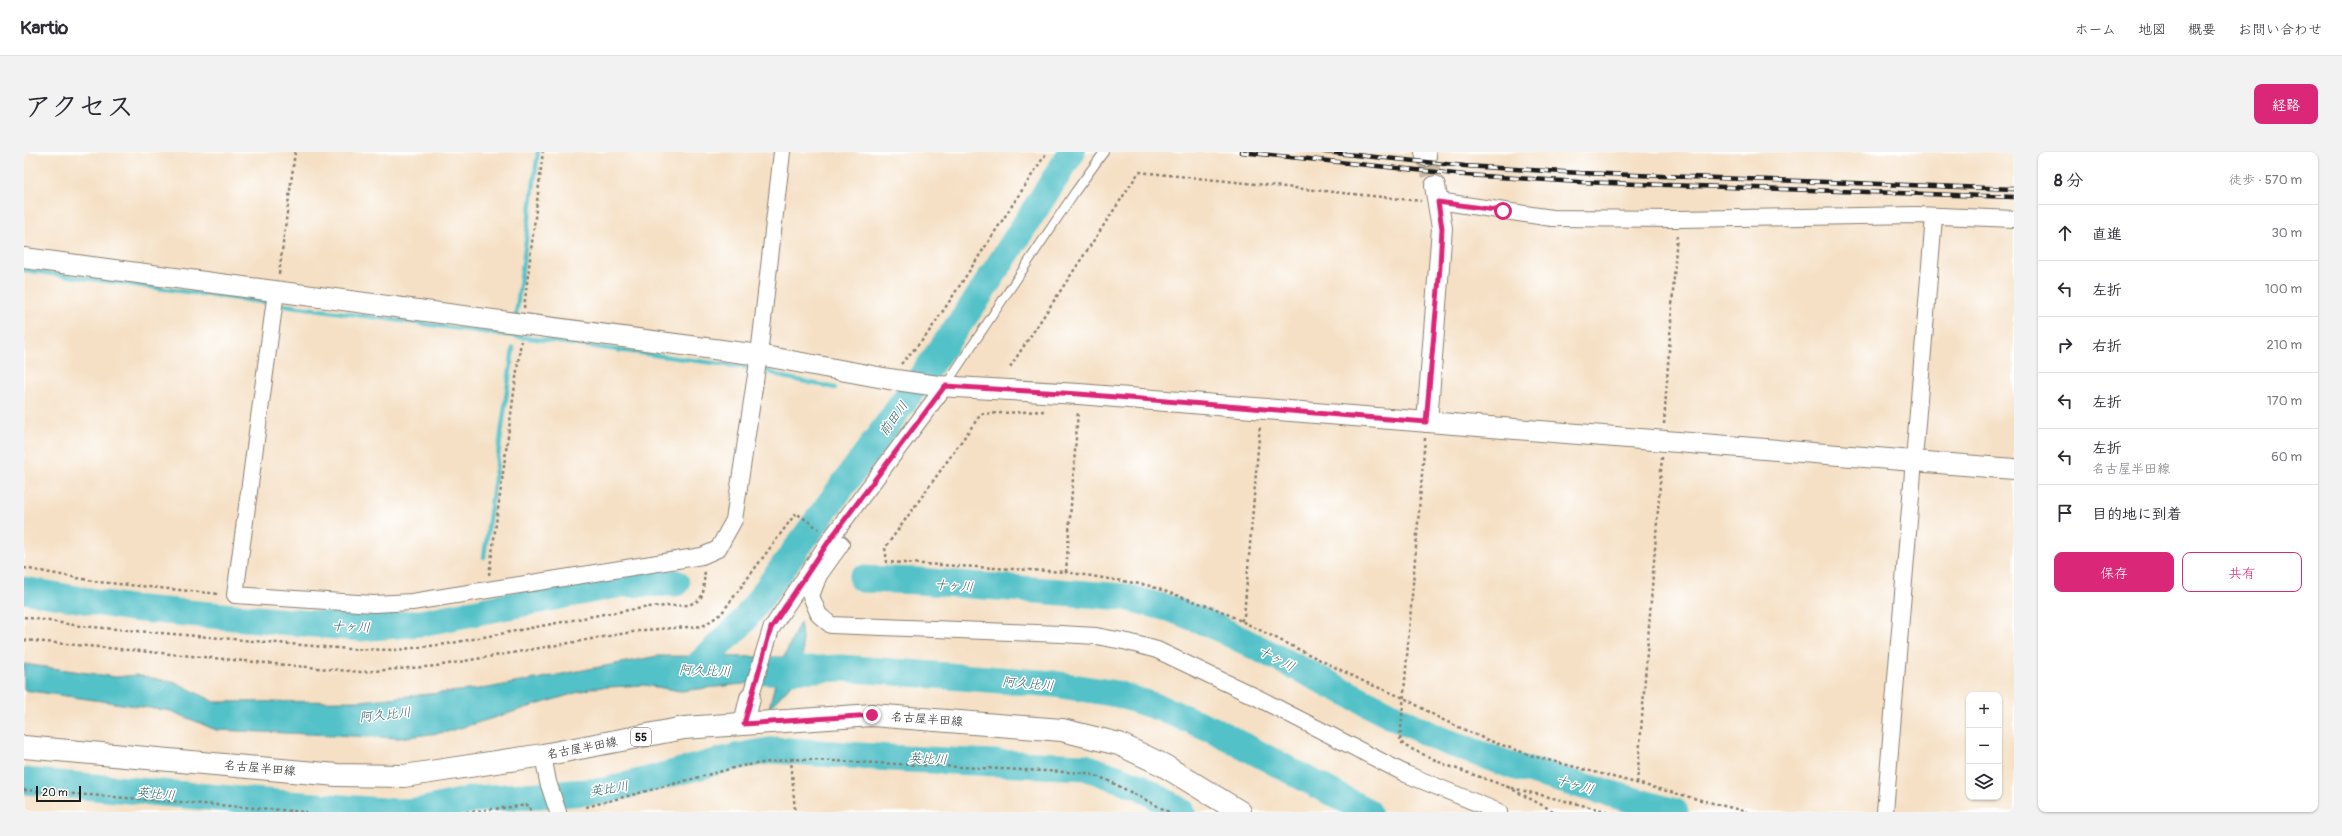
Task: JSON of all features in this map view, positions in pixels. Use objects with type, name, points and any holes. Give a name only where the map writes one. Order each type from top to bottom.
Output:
[{"type":"main road","name":"名古屋半田線","points":[[24,747],[337,775],[404,776],[543,755],[684,728],[872,715],[1062,730],[1119,744],[1169,769],[1240,812]]},
{"type":"street","points":[[276,292],[235,595],[374,604],[412,602],[707,554],[718,549],[734,520],[759,355],[782,152]]},
{"type":"street","points":[[1426,422],[1440,267],[1442,228],[1437,194],[1552,218],[1678,219],[1916,215],[1934,217],[2014,219]]},
{"type":"street","points":[[1885,812],[1934,217]]},
{"type":"street","points":[[24,258],[759,355],[893,380],[942,386],[1261,409],[2014,469]]},
{"type":"street","points":[[744,724],[750,698],[771,628],[831,538],[942,386]]},
{"type":"street","points":[[831,538],[841,544],[819,576],[811,596],[819,615],[831,625],[1096,636],[1128,642],[1157,650],[1198,668],[1406,774],[1499,812]]},
{"type":"street","points":[[543,755],[548,782],[557,807]]},
{"type":"lane","points":[[942,386],[1104,152]]},
{"type":"path","points":[[276,292],[295,152]]},
{"type":"path","points":[[487,590],[523,325],[525,291],[543,152]]},
{"type":"path","points":[[893,380],[947,305],[1047,152]]},
{"type":"path","points":[[1010,367],[1139,172],[1409,201],[1437,194]]},
{"type":"path","points":[[1637,783],[1678,219]]},
{"type":"path","points":[[1241,621],[1244,616],[1261,409]]},
{"type":"path","points":[[1066,572],[1078,410],[1074,410]]},
{"type":"path","points":[[1048,411],[981,414],[885,548],[887,562],[1066,572],[1147,585],[1219,610],[1367,683],[1404,698],[1441,719],[1526,754],[1747,812]]},
{"type":"path","points":[[1426,422],[1404,710],[1400,741],[1405,746],[1446,765],[1508,787],[1610,812]]},
{"type":"path","points":[[24,640],[360,672],[436,666],[644,630],[703,626],[721,614],[796,513],[831,538]]},
{"type":"path","points":[[24,617],[80,626],[348,650],[395,650],[447,644],[604,614],[649,607],[689,606],[699,600],[703,594],[707,554]]},
{"type":"path","points":[[24,568],[99,582],[235,595]]},
{"type":"path","points":[[791,759],[795,812]]},
{"type":"path","points":[[586,807],[741,766],[791,759],[1087,773],[1126,788],[1169,812]]},
{"type":"path","points":[[1508,787],[1555,812]]},
{"type":"path","points":[[24,790],[307,812]]},
{"type":"path","points":[[466,812],[529,805],[532,812]]},
{"type":"water","points":[[800,622],[803,652],[800,671],[796,679],[769,708],[775,684],[751,683],[681,691],[644,685],[592,688],[447,732],[399,738],[216,730],[171,711],[24,690],[24,664],[116,677],[136,675],[177,683],[215,702],[360,701],[488,688],[658,656],[784,657]]},
{"type":"waterway","points":[[516,315],[538,152]]},
{"type":"waterway","name":"前田川","points":[[694,669],[742,623],[890,421],[977,299],[1072,152]]},
{"type":"waterway","points":[[24,270],[765,370],[783,377],[835,388]]},
{"type":"waterway","points":[[484,557],[513,348]]},
{"type":"waterway","name":"十ヶ川","points":[[862,579],[918,581],[1125,597],[1171,609],[1212,625],[1439,739],[1513,766],[1675,812]]},
{"type":"waterway","name":"十ヶ川","points":[[24,590],[130,608],[360,628],[421,623],[621,584],[676,583]]},
{"type":"waterway","name":"阿久比川","points":[[764,671],[841,668],[1054,684],[1117,694],[1163,709],[1214,730],[1368,812]]},
{"type":"waterway","name":"英比川","points":[[24,781],[396,812],[420,811],[474,799],[605,791],[735,757],[774,750],[906,759],[1085,767],[1141,787],[1182,812]]},
{"type":"tunnel","points":[[1426,156],[1435,186]]},
{"type":"railway","points":[[1241,152],[1465,175],[1579,182],[2014,197]]},
{"type":"railway","points":[[1325,152],[1465,166],[1580,173],[2014,189]]},
{"type":"route","points":[[872,715],[744,724],[750,698],[771,628],[831,538],[945,386],[1079,394],[1426,422],[1440,267],[1442,228],[1438,202],[1503,211]]}]
